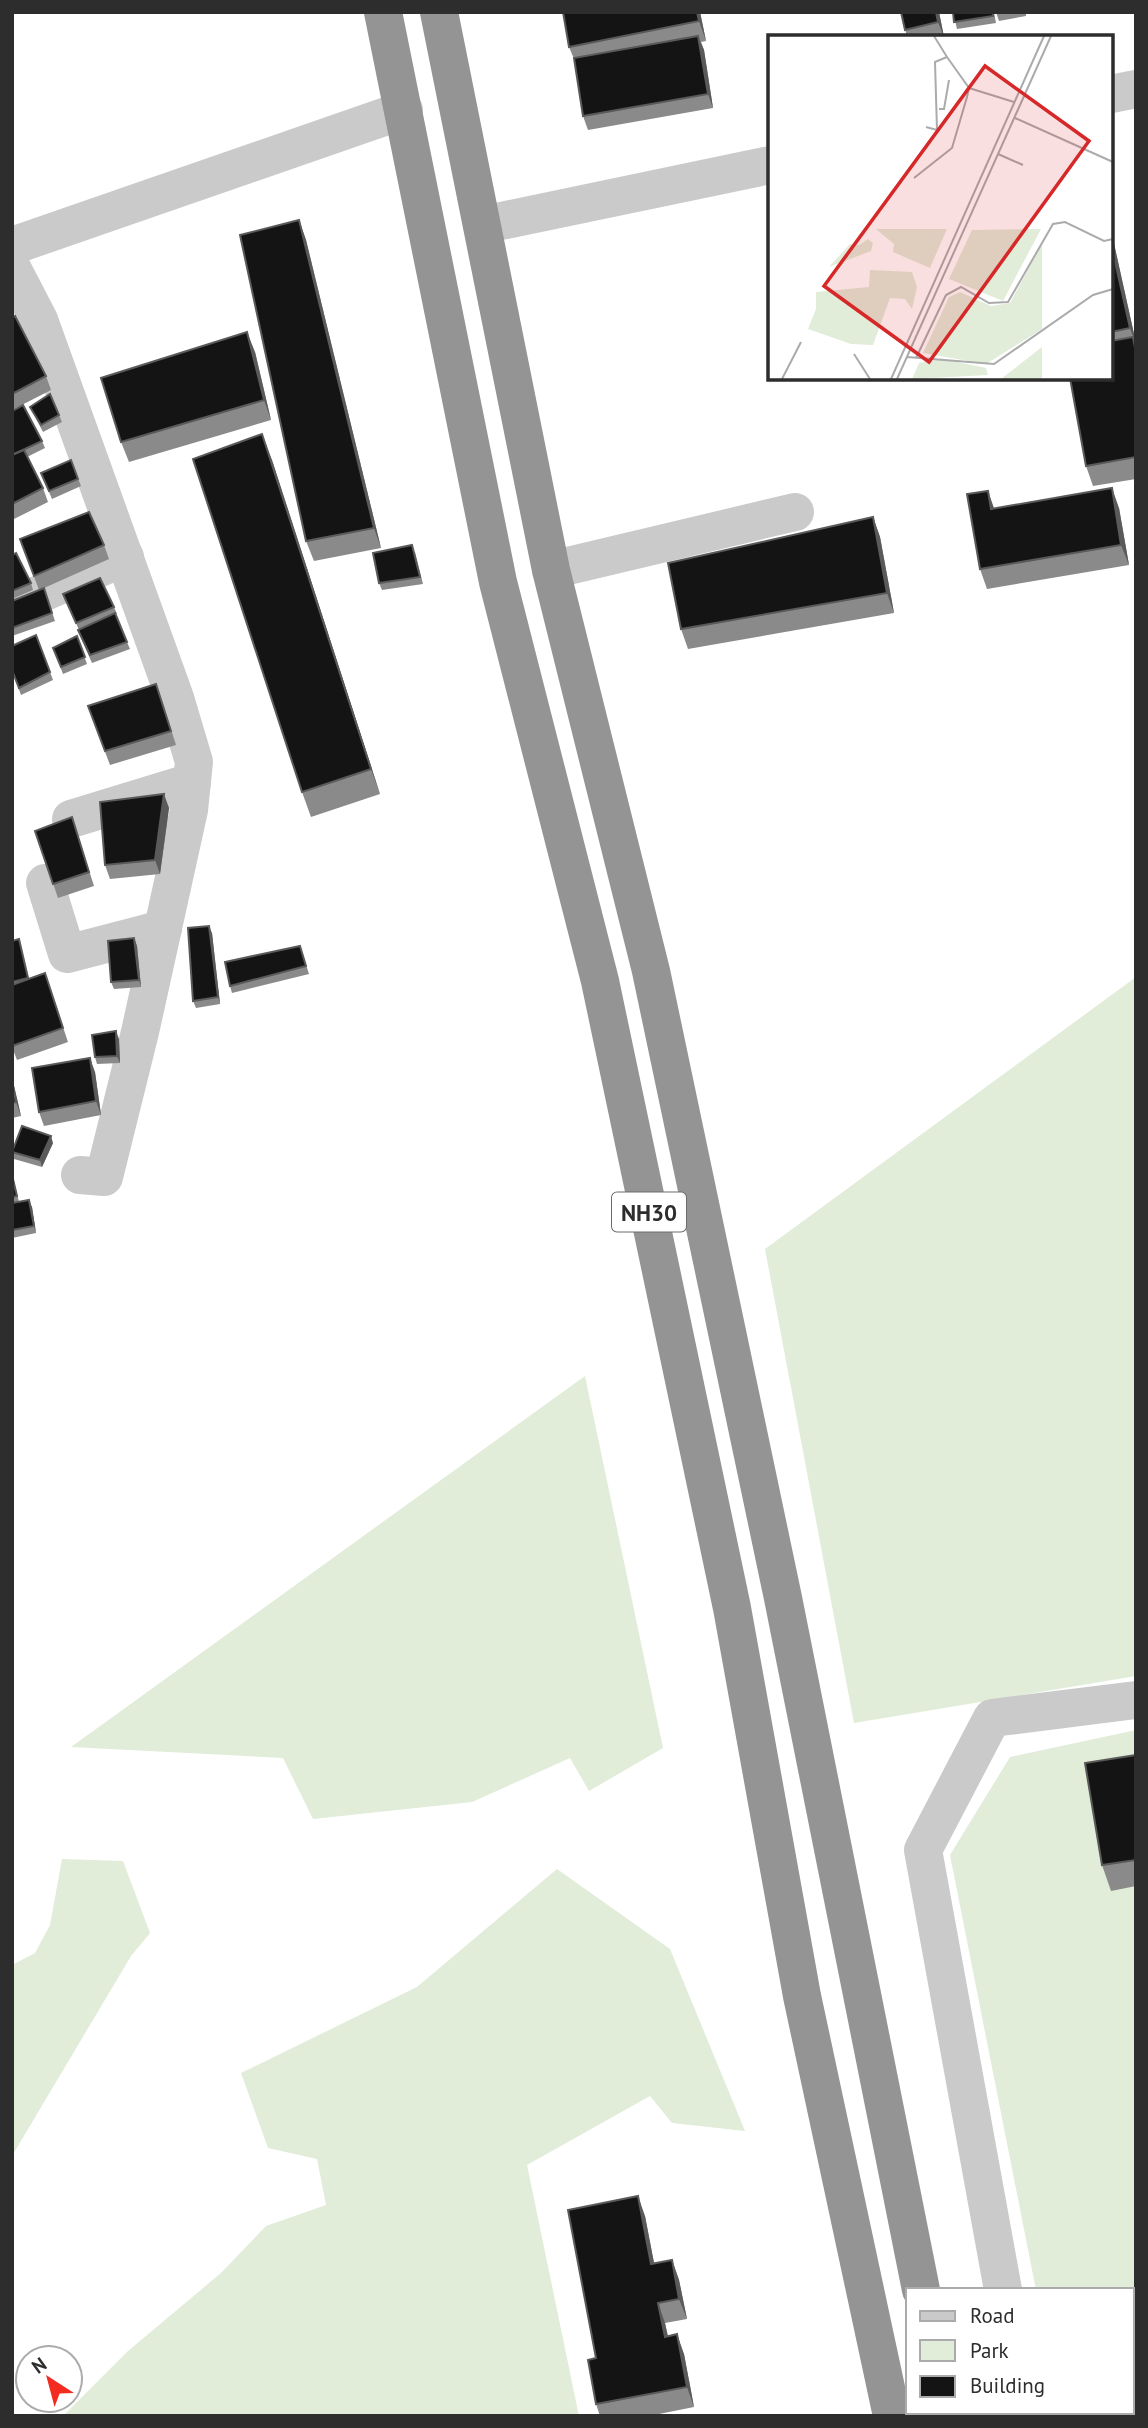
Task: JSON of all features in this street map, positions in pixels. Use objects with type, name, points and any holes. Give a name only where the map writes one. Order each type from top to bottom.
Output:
[{"type":"highway","name":"NH30","points":[[383,12],[498,582],[603,995],[732,1608],[803,1996],[892,2416]]},
{"type":"highway","name":"NH30","points":[[439,12],[551,570],[651,971],[783,1598],[921,2288]]},
{"type":"street","points":[[1113,94],[1136,89]]},
{"type":"street","points":[[12,246],[404,110]]},
{"type":"street","points":[[482,225],[768,165]]},
{"type":"street","points":[[12,268],[39,320],[175,698],[194,762],[189,810],[104,1177],[80,1175]]},
{"type":"street","points":[[551,570],[795,512]]},
{"type":"street","points":[[12,606],[125,556]]},
{"type":"street","points":[[71,819],[192,782]]},
{"type":"street","points":[[46,883],[67,954],[163,929]]},
{"type":"street","points":[[1003,2288],[923,1850],[992,1718],[1136,1700]]},
{"type":"green space","points":[[1136,977],[1136,1676],[854,1723],[765,1249]]},
{"type":"green space","points":[[585,1376],[663,1748],[589,1791],[570,1758],[472,1802],[313,1819],[283,1758],[71,1747]]},
{"type":"green space","points":[[1136,1730],[1134,2353],[1134,2288],[1036,2288],[950,1855],[1010,1757]]},
{"type":"green space","points":[[62,1859],[123,1861],[150,1933],[131,1956],[12,2156],[12,1965],[35,1953],[50,1925]]},
{"type":"green space","points":[[557,1869],[670,1949],[745,2131],[672,2123],[650,2096],[527,2165],[579,2416],[63,2416],[84,2414],[84,2395],[128,2351],[221,2273],[266,2226],[326,2205],[317,2159],[268,2148],[241,2073],[417,1987]]},
{"type":"building","points":[[563,12],[697,12],[699,21],[569,47]]},
{"type":"building","points":[[901,12],[936,12],[938,22],[905,30]]},
{"type":"building","points":[[953,12],[993,12],[993,16],[954,22]]},
{"type":"building","points":[[698,36],[708,94],[583,116],[574,58]]},
{"type":"building","points":[[299,220],[374,528],[306,541],[240,235]]},
{"type":"building","points":[[1113,253],[1130,328],[1113,332]]},
{"type":"building","points":[[15,316],[46,376],[12,394],[12,318]]},
{"type":"building","points":[[247,332],[264,400],[121,442],[101,378]]},
{"type":"building","points":[[1133,337],[1136,353],[1136,457],[1086,466],[1070,380],[1113,380],[1113,341]]},
{"type":"building","points":[[50,394],[59,415],[41,425],[30,407]]},
{"type":"building","points":[[23,405],[42,441],[12,455],[12,411]]},
{"type":"building","points":[[262,434],[371,769],[302,792],[193,459]]},
{"type":"building","points":[[24,450],[43,488],[12,504],[12,455]]},
{"type":"building","points":[[71,460],[78,479],[49,491],[41,473]]},
{"type":"building","points":[[1112,488],[1121,545],[980,569],[967,494],[988,491],[991,509]]},
{"type":"building","points":[[89,512],[104,545],[34,576],[20,539]]},
{"type":"building","points":[[873,517],[887,593],[681,629],[668,563]]},
{"type":"building","points":[[412,545],[420,577],[379,583],[373,553]]},
{"type":"building","points":[[16,553],[31,583],[12,591],[12,555]]},
{"type":"building","points":[[100,578],[114,607],[76,623],[63,594]]},
{"type":"building","points":[[44,588],[52,613],[12,628],[12,601]]},
{"type":"building","points":[[115,613],[127,642],[90,655],[78,630]]},
{"type":"building","points":[[36,635],[50,672],[19,688],[12,670],[12,646]]},
{"type":"building","points":[[77,636],[85,657],[61,667],[53,648]]},
{"type":"building","points":[[156,684],[171,731],[105,751],[88,706]]},
{"type":"building","points":[[164,794],[155,860],[105,865],[100,802]]},
{"type":"building","points":[[72,817],[89,872],[53,884],[35,831]]},
{"type":"building","points":[[209,926],[218,997],[193,1001],[188,928]]},
{"type":"building","points":[[134,938],[139,980],[111,982],[108,941]]},
{"type":"building","points":[[19,939],[28,978],[12,982],[12,941]]},
{"type":"building","points":[[300,946],[306,966],[230,986],[225,962]]},
{"type":"building","points":[[45,973],[63,1028],[12,1046],[12,985]]},
{"type":"building","points":[[116,1031],[117,1056],[95,1057],[92,1035]]},
{"type":"building","points":[[90,1058],[96,1101],[39,1112],[32,1068]]},
{"type":"building","points":[[12,1084],[16,1102],[12,1103]]},
{"type":"building","points":[[22,1126],[51,1136],[40,1160],[12,1152]]},
{"type":"building","points":[[12,1175],[17,1196],[12,1197]]},
{"type":"building","points":[[29,1200],[34,1226],[12,1230],[12,1203]]},
{"type":"building","points":[[1136,1755],[1136,1860],[1102,1865],[1085,1763]]},
{"type":"building","points":[[638,2196],[651,2264],[672,2260],[679,2299],[658,2303],[665,2337],[677,2334],[687,2387],[596,2404],[588,2360],[596,2358],[568,2210]]}]
